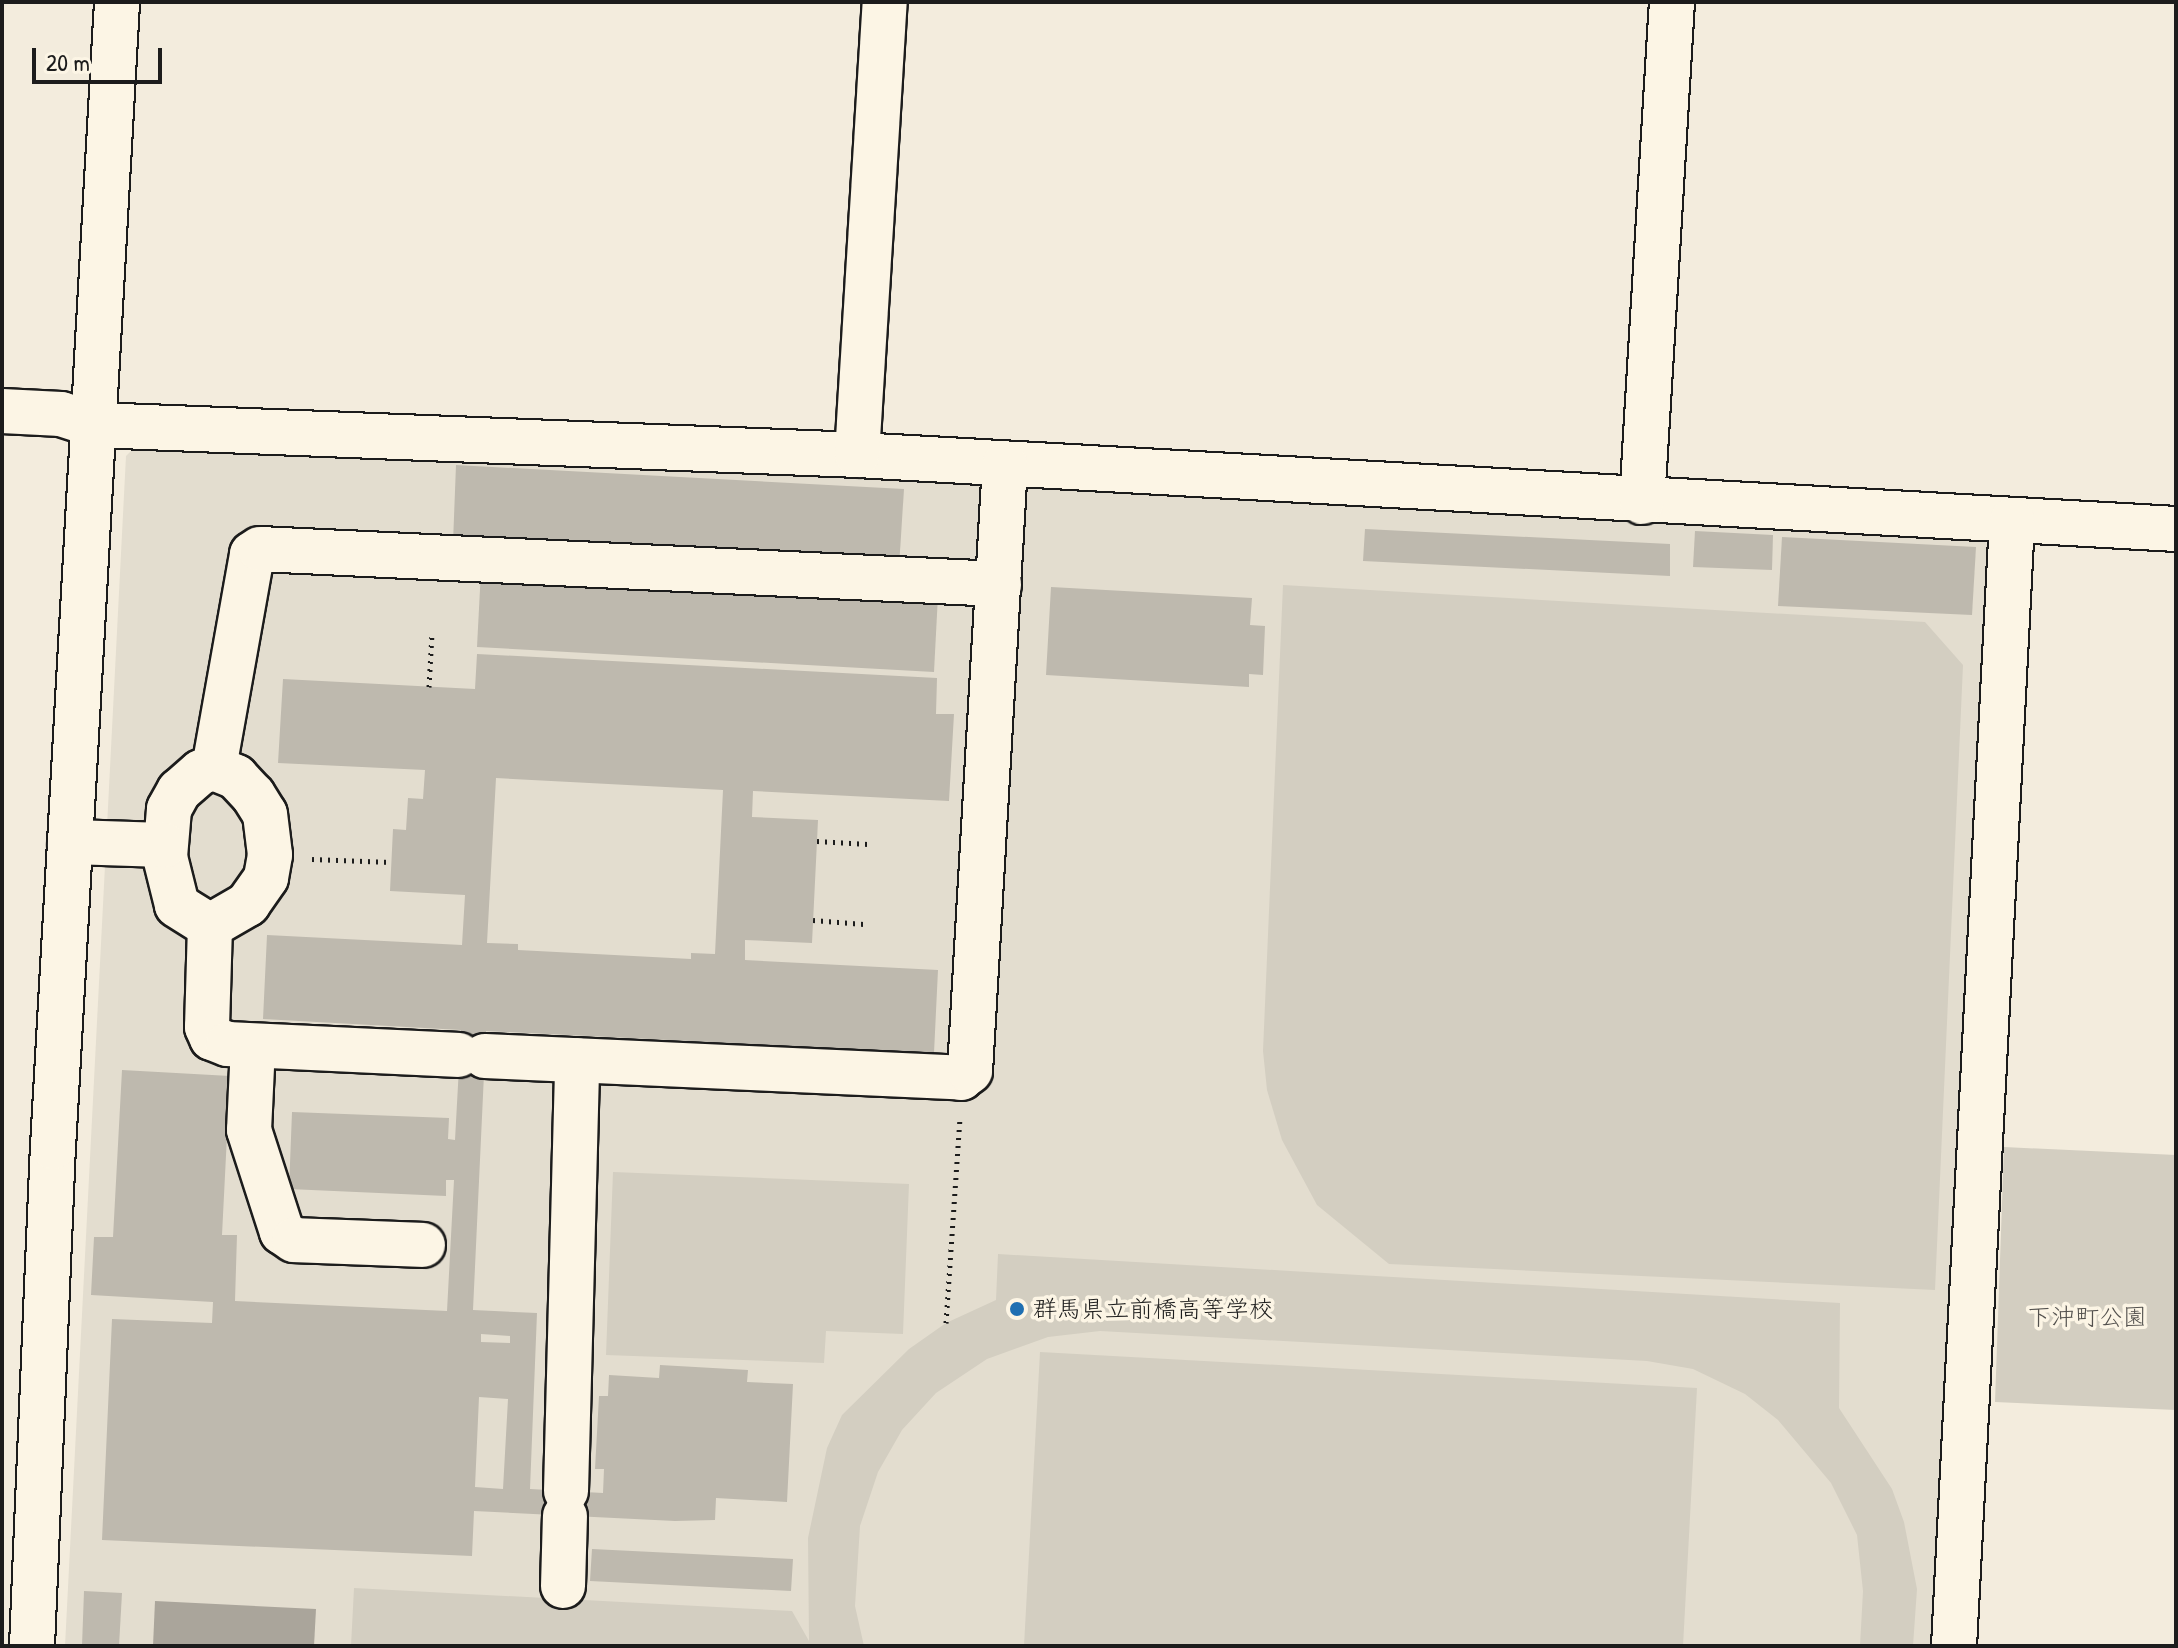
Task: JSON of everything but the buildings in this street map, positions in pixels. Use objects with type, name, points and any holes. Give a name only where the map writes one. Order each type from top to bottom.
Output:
[{"type":"street","points":[[32,1646],[70,842],[117,2]]},
{"type":"street","points":[[857,455],[885,2]]},
{"type":"street","points":[[1642,502],[1672,2]]},
{"type":"street","points":[[2,411],[61,414],[95,425],[857,455],[1642,502],[2176,529]]},
{"type":"street","points":[[210,926],[207,1027],[212,1038],[253,1046],[961,1078],[970,1071],[1005,464]]},
{"type":"street","points":[[1954,1646],[2012,520]]},
{"type":"street","points":[[214,768],[252,554],[260,549],[999,584]]},
{"type":"street","points":[[214,768],[236,777],[253,795],[265,814],[270,855],[266,878],[248,904],[210,926],[177,905],[167,878],[165,845],[169,809],[179,791],[201,772],[214,768]]},
{"type":"street","points":[[70,842],[165,845]]},
{"type":"street","points":[[253,1046],[249,1130],[282,1232],[294,1240],[423,1245]]},
{"type":"street","points":[[563,1586],[577,1060]]},
{"type":"path","points":[[429,687],[432,634]]},
{"type":"path","points":[[817,841],[868,844]]},
{"type":"path","points":[[332,860],[391,862]]},
{"type":"path","points":[[813,920],[864,924]]},
{"type":"path","points":[[946,1323],[957,1205],[961,1078]]},
{"type":"shaded area","name":"群馬県立前橋高等学校","points":[[142,440],[1981,535],[1993,553],[1932,1646],[65,1646],[126,456]]},
{"type":"shaded area","points":[[155,1601],[316,1609],[314,1646],[153,1646]]},
{"type":"green space","points":[[1283,585],[1925,622],[1963,665],[1935,1290],[1389,1264],[1317,1205],[1282,1140],[1267,1090],[1263,1051]]},
{"type":"green space","name":"下沖町公園","points":[[2004,1147],[2176,1155],[2176,1410],[1995,1402]]},
{"type":"green space","points":[[613,1172],[909,1184],[903,1334],[826,1331],[824,1363],[606,1355]]},
{"type":"green space","points":[[998,1254],[1840,1303],[1839,1408],[1892,1489],[1904,1522],[1917,1589],[1913,1646],[1860,1646],[1863,1591],[1857,1535],[1831,1483],[1778,1420],[1745,1394],[1693,1369],[1647,1361],[1100,1331],[1048,1337],[987,1359],[936,1393],[902,1430],[878,1472],[860,1526],[855,1606],[864,1646],[351,1646],[354,1588],[792,1611],[809,1641],[808,1538],[827,1448],[842,1415],[909,1349],[946,1323],[996,1300]]},
{"type":"green space","points":[[1040,1352],[1697,1388],[1683,1646],[1024,1646]]},
{"type":"place","name":"群馬県立前橋高等学校","points":[[1017,1309]]}]
